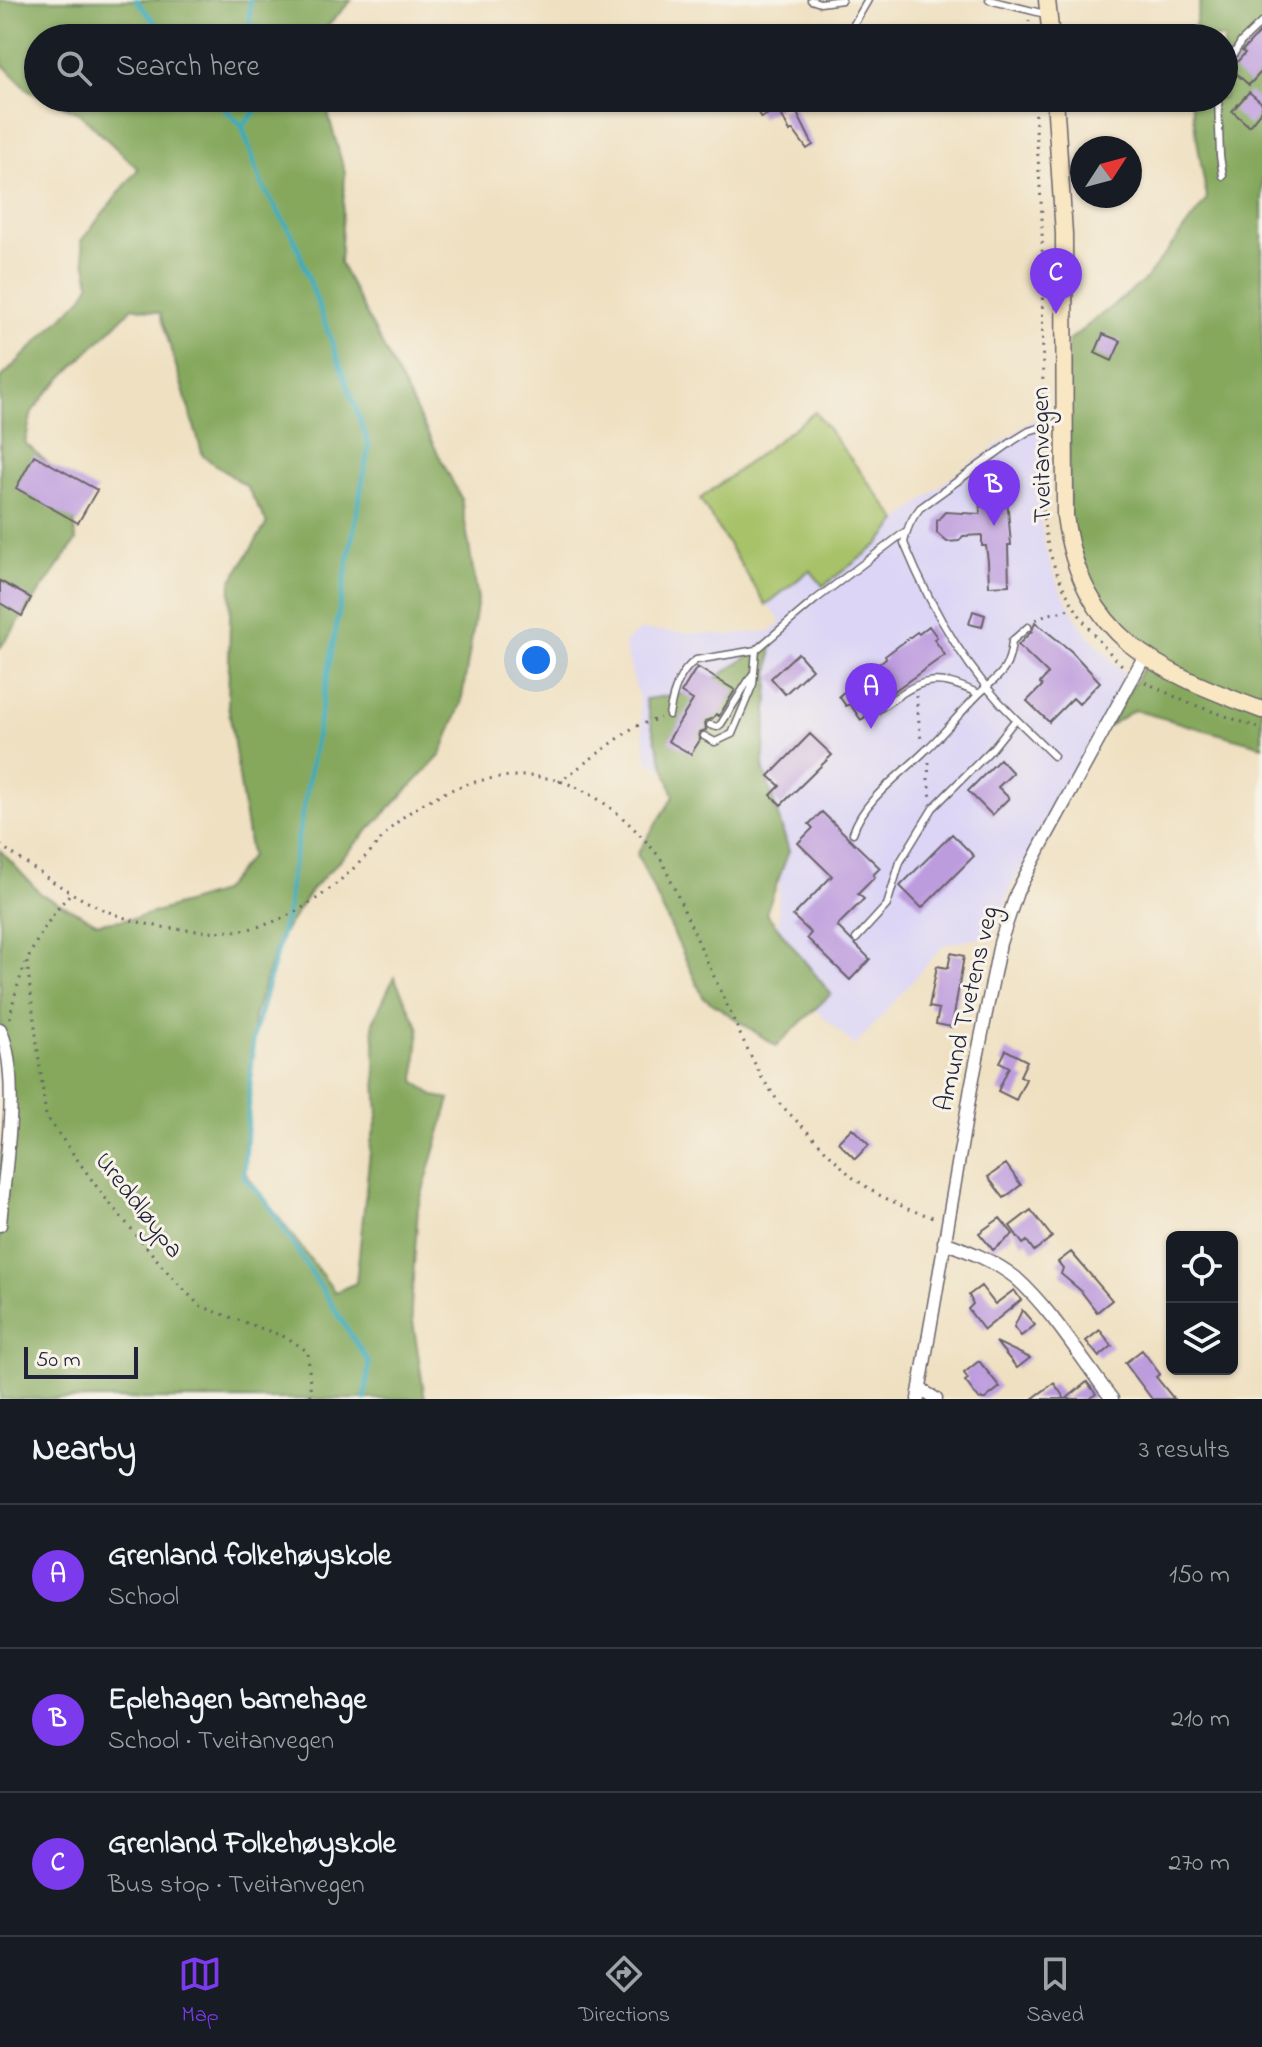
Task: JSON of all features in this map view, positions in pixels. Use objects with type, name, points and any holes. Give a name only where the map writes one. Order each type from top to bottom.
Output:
[{"type":"main road","name":"Tveitanvegen","points":[[1056,112],[1064,234],[1065,516],[1069,544],[1078,571],[1101,613],[1115,631],[1144,657],[1181,678],[1262,710]]},
{"type":"street","name":"Amund Tvetens veg","points":[[919,1394],[947,1222],[1000,943],[1017,892],[1144,657]]},
{"type":"street","points":[[0,1225],[11,1094],[2,1032]]},
{"type":"street","points":[[944,1242],[981,1256],[1015,1277],[1039,1303],[1112,1399]]},
{"type":"street","points":[[919,1394],[936,1399]]},
{"type":"lane","points":[[811,0],[820,3],[842,0]]},
{"type":"lane","points":[[854,24],[868,0]]},
{"type":"lane","points":[[989,0],[1048,7]]},
{"type":"lane","points":[[1238,47],[1262,22]]},
{"type":"lane","points":[[1218,112],[1223,176]]},
{"type":"lane","points":[[1054,756],[987,688],[921,581],[904,543],[905,532],[920,508],[1013,441],[1043,425],[1065,420]]},
{"type":"lane","points":[[669,715],[675,689],[690,664],[696,660],[756,650],[815,600],[905,532]]},
{"type":"lane","points":[[853,833],[861,813],[934,743],[979,694],[1001,677],[1007,667],[1012,641],[1028,627]]},
{"type":"lane","points":[[704,736],[715,742],[732,734],[748,699],[756,650]]},
{"type":"lane","points":[[710,725],[717,727],[721,724],[753,672]]},
{"type":"lane","points":[[876,711],[914,687],[935,679],[979,694]]},
{"type":"lane","points":[[856,939],[887,905],[900,862],[933,808],[992,749],[1016,719]]},
{"type":"path","points":[[1028,627],[1041,616],[1066,612],[1073,606]]},
{"type":"path","points":[[914,687],[922,733],[920,756]]},
{"type":"path","points":[[559,782],[634,727],[669,715]]},
{"type":"path","points":[[933,808],[928,779],[934,743]]},
{"type":"path","points":[[0,845],[70,894],[104,912],[159,928],[218,933],[259,927],[320,897],[352,870],[404,816],[457,788],[486,779],[516,776],[559,782],[582,789],[616,811],[661,859],[740,1034],[762,1078],[780,1104],[865,1186],[910,1210],[947,1222]]},
{"type":"path","points":[[2,1032],[9,1026],[17,981],[52,915],[70,894]]},
{"type":"path","name":"Ureddløypa","points":[[27,962],[46,1116],[102,1194],[200,1306],[288,1338],[308,1352],[311,1399]]},
{"type":"shaded area","points":[[815,412],[898,521],[950,478],[1039,416],[1040,520],[1046,551],[1058,585],[1082,628],[1124,673],[1116,697],[1013,883],[993,935],[944,945],[855,1046],[779,976],[778,900],[783,844],[736,801],[647,761],[638,695],[624,643],[640,630],[727,635],[771,631],[782,621],[764,602],[700,499]]},
{"type":"green space","points":[[0,0],[352,0],[329,24],[24,24],[24,86],[2,64]]},
{"type":"green space","points":[[1201,0],[1262,0],[1262,746],[1134,710],[1108,727],[1149,658],[1102,612],[1069,530],[1068,341],[1145,280],[1207,199],[1192,112],[1238,112],[1238,24],[1195,24]]},
{"type":"green space","points":[[77,112],[329,112],[345,173],[340,263],[461,498],[478,599],[461,704],[441,755],[312,889],[278,941],[254,1017],[243,1170],[335,1292],[356,1283],[371,1142],[378,1117],[373,1022],[394,977],[419,1028],[415,1081],[434,1096],[450,1099],[418,1208],[411,1308],[425,1399],[0,1399],[0,1163],[12,1092],[0,1070],[0,850],[41,894],[98,923],[136,918],[221,892],[251,856],[228,704],[231,582],[267,523],[247,487],[203,456],[160,313],[133,307],[32,412],[25,443],[72,485],[76,541],[0,648],[0,379],[83,297],[90,284],[81,241],[138,169]]},
{"type":"green space","points":[[815,412],[898,521],[880,543],[823,586],[810,570],[766,605],[700,499]]},
{"type":"green space","points":[[772,640],[763,767],[789,851],[766,913],[831,994],[776,1046],[703,997],[637,854],[674,796],[645,699],[695,692]]},
{"type":"building","points":[[1262,30],[1262,71],[1249,85],[1238,75],[1238,61],[1245,53],[1242,51]]},
{"type":"building","points":[[1249,92],[1262,103],[1262,110],[1249,126],[1233,112],[1238,112],[1238,104]]},
{"type":"building","points":[[757,112],[771,112],[761,118]]},
{"type":"building","points":[[780,112],[796,112],[813,145],[807,149],[793,130],[790,132]]},
{"type":"building","points":[[1103,334],[1121,341],[1112,361],[1095,353]]},
{"type":"building","points":[[34,455],[97,490],[78,523],[16,488]]},
{"type":"building","points":[[1006,486],[1011,545],[1008,545],[1009,585],[989,586],[986,546],[982,546],[982,535],[963,536],[959,541],[947,542],[937,533],[937,521],[945,512],[980,514],[979,487]]},
{"type":"building","points":[[0,581],[31,598],[22,616],[0,603]]},
{"type":"building","points":[[973,611],[985,615],[982,627],[969,624]]},
{"type":"building","points":[[1035,622],[1071,651],[1100,682],[1079,704],[1073,698],[1049,722],[1027,701],[1042,686],[1040,683],[1048,674],[1018,645],[1032,631]]},
{"type":"building","points":[[929,626],[945,655],[873,706],[861,720],[850,704],[846,706],[839,696],[885,656]]},
{"type":"building","points":[[798,653],[812,669],[785,694],[771,678]]},
{"type":"building","points":[[697,667],[735,690],[719,716],[716,714],[705,721],[706,730],[699,732],[700,740],[691,754],[668,741],[693,700],[681,693]]},
{"type":"building","points":[[810,734],[832,755],[781,805],[771,795],[780,786],[769,776]]},
{"type":"building","points":[[1000,759],[1013,773],[998,787],[1009,798],[992,815],[968,791]]},
{"type":"building","points":[[822,812],[880,868],[858,894],[864,899],[837,926],[870,959],[850,980],[807,938],[811,933],[793,916],[832,876],[798,843],[813,828],[809,824]]},
{"type":"building","points":[[952,834],[974,856],[922,908],[900,886]]},
{"type":"building","points":[[951,953],[964,956],[952,1027],[936,1024],[939,1009],[929,1007],[937,966],[948,968]]},
{"type":"building","points":[[1006,1050],[1027,1061],[1020,1076],[1026,1079],[1016,1100],[998,1091],[1009,1067],[1000,1062]]},
{"type":"building","points":[[852,1128],[869,1145],[855,1159],[838,1142]]},
{"type":"building","points":[[1006,1164],[1021,1185],[1004,1198],[988,1177]]},
{"type":"building","points":[[1031,1210],[1052,1237],[1034,1251],[1027,1241],[1023,1244],[1010,1226]]},
{"type":"building","points":[[1000,1218],[1013,1234],[993,1250],[979,1233]]},
{"type":"building","points":[[1071,1252],[1112,1300],[1097,1312],[1080,1290],[1061,1274],[1063,1268],[1058,1262]]},
{"type":"building","points":[[981,1286],[995,1304],[1014,1290],[1021,1300],[984,1330],[968,1309],[973,1304],[969,1295]]},
{"type":"building","points":[[1022,1310],[1035,1325],[1021,1336],[1014,1327]]},
{"type":"building","points":[[1100,1330],[1112,1346],[1099,1357],[1086,1341]]},
{"type":"building","points":[[996,1342],[1030,1358],[1017,1368]]},
{"type":"building","points":[[1142,1350],[1160,1374],[1156,1377],[1174,1399],[1152,1399],[1125,1363]]},
{"type":"building","points":[[979,1361],[1000,1387],[985,1399],[979,1399],[965,1381],[968,1379],[964,1373]]},
{"type":"building","points":[[1087,1382],[1096,1394],[1090,1399],[1066,1399]]},
{"type":"building","points":[[1054,1383],[1065,1399],[1032,1399]]},
{"type":"waterway","points":[[136,0],[156,24]]},
{"type":"waterway","points":[[249,24],[250,0]]},
{"type":"waterway","points":[[228,112],[242,126],[262,185],[294,238],[369,445],[290,882],[288,909],[253,1038],[244,1177],[265,1200],[369,1363],[365,1399]]},
{"type":"waterway","points":[[242,126],[255,112]]},
{"type":"place","name":"Grenland Folkehøyskole","points":[[1056,314]]},
{"type":"place","name":"Eplehagen barnehage","points":[[994,526]]},
{"type":"place","name":"Grenland folkehøyskole","points":[[871,729]]}]
